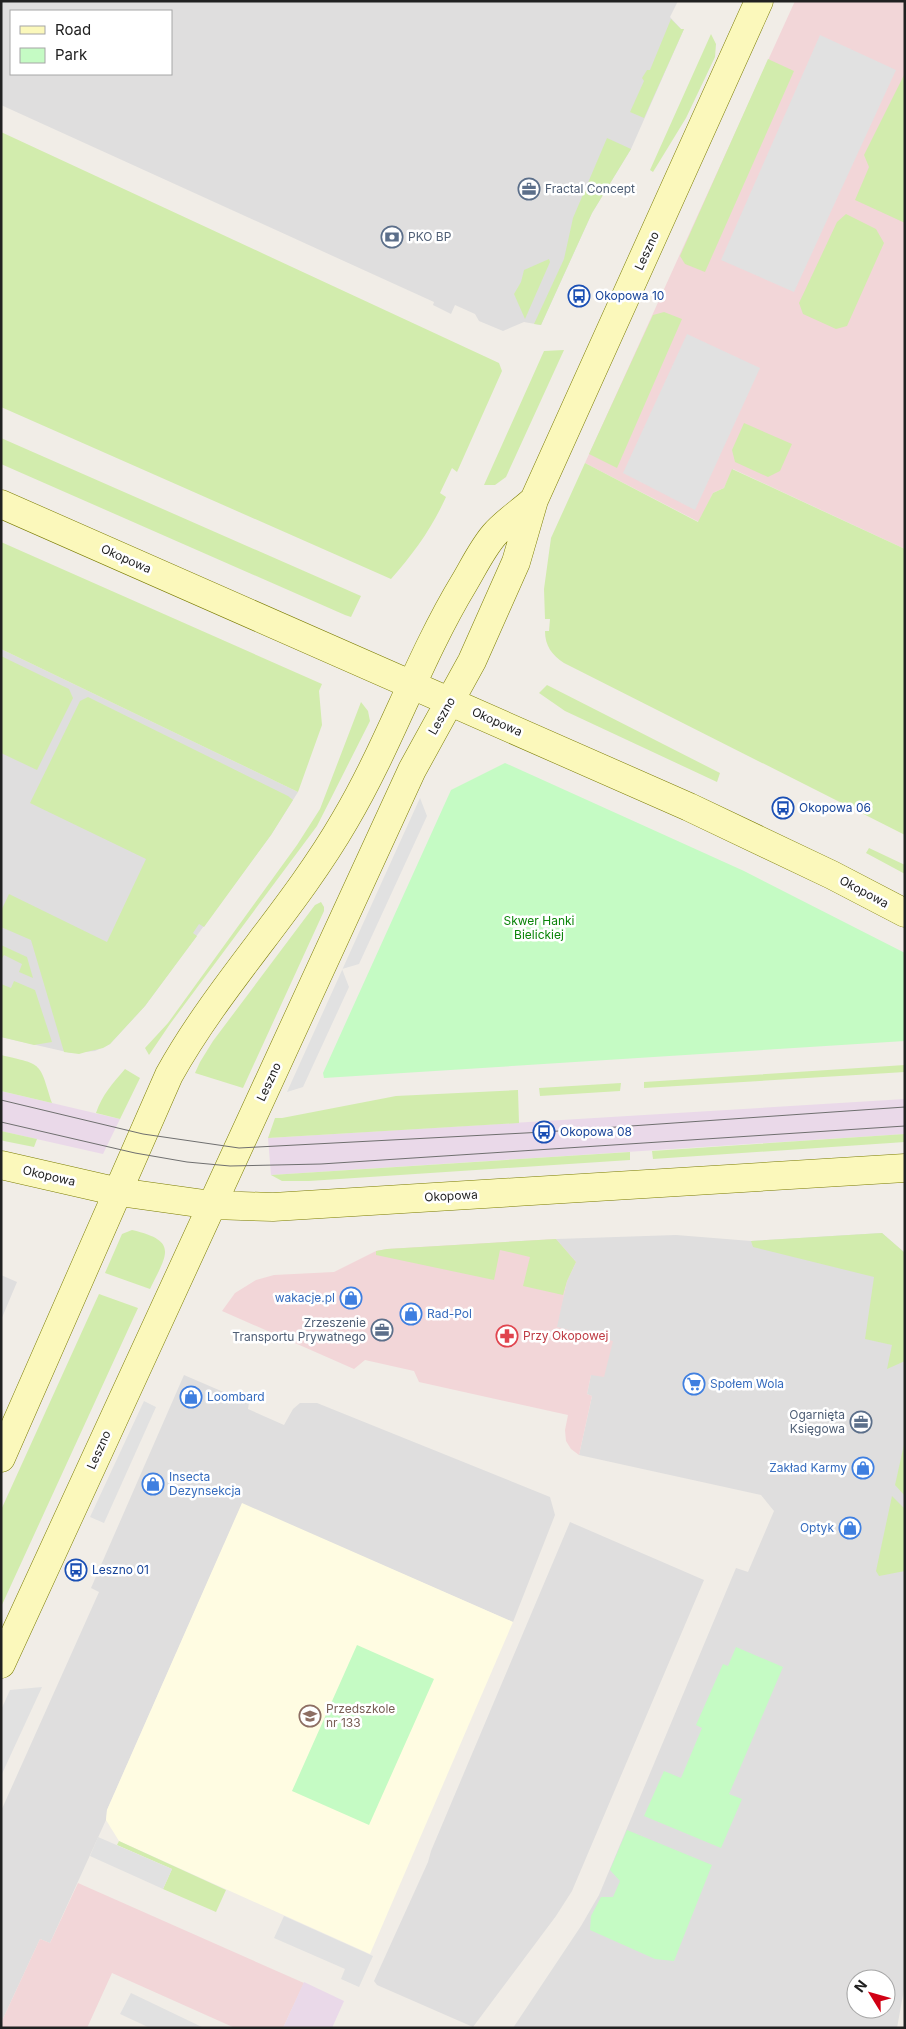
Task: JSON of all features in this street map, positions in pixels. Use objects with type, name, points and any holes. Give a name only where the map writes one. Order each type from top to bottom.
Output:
[{"type":"main road","name":"Leszno","points":[[1,1664],[412,770],[465,677],[516,562],[534,500],[759,1]]},
{"type":"main road","name":"Leszno","points":[[1,1458],[119,1192],[168,1075],[208,1013],[330,846],[372,772],[438,628],[488,543],[499,530],[534,500]]},
{"type":"main road","name":"Okopowa","points":[[1,504],[689,807],[832,875],[905,914]]},
{"type":"main road","name":"Okopowa","points":[[1,1165],[119,1192],[212,1205],[273,1207],[905,1168]]},
{"type":"main road","points":[[866,1169],[905,1187]]},
{"type":"shaded area","points":[[1,1],[678,1],[670,17],[681,29],[684,29],[631,149],[592,213],[541,325],[524,322],[503,331],[479,321],[475,314],[455,305],[451,314],[433,305],[434,302],[1,105]]},
{"type":"shaded area","points":[[795,1],[905,1],[905,549],[733,469],[724,488],[713,493],[699,522],[585,463]]},
{"type":"shaded area","points":[[820,35],[896,70],[794,292],[721,260]]},
{"type":"shaded area","points":[[687,334],[760,368],[695,510],[623,473]]},
{"type":"shaded area","points":[[1,649],[298,792],[271,835],[145,1006],[110,1044],[95,1051],[71,1053],[1,1037]]},
{"type":"shaded area","points":[[420,798],[427,816],[359,964],[343,969]]},
{"type":"shaded area","points":[[342,970],[349,987],[303,1087],[287,1092]]},
{"type":"shaded area","points":[[1,1091],[120,1119],[103,1154],[1,1131]]},
{"type":"shaded area","points":[[905,1099],[905,1134],[271,1175],[268,1138]]},
{"type":"shaded area","points":[[882,1233],[905,1253],[905,1984],[897,2028],[513,2028],[581,1926],[599,1895],[736,1568],[748,1572],[774,1511],[761,1495],[579,1455],[592,1396],[587,1394],[591,1374],[579,1333],[556,1327],[567,1281],[576,1262],[556,1239],[676,1235],[751,1241]]},
{"type":"shaded area","points":[[556,1239],[576,1262],[567,1281],[557,1327],[613,1341],[604,1377],[591,1375],[587,1394],[592,1396],[579,1455],[571,1449],[566,1441],[565,1430],[568,1415],[419,1382],[414,1371],[365,1360],[354,1369],[222,1311],[235,1293],[256,1280],[274,1275],[334,1272],[376,1251]]},
{"type":"shaded area","points":[[1,1275],[17,1282],[1,1320]]},
{"type":"shaded area","points":[[184,1375],[249,1403],[248,1409],[284,1425],[293,1409],[300,1403],[317,1403],[550,1497],[555,1515],[513,1622],[242,1504],[107,1810],[106,1820],[50,1943],[40,1939],[1,2023],[1,1811],[99,1592],[91,1588]]},
{"type":"shaded area","points":[[144,1401],[156,1407],[104,1523],[90,1517]]},
{"type":"shaded area","name":"Przedszkole nr 133","points":[[242,1503],[513,1622],[370,1954],[119,1841],[106,1820],[107,1810]]},
{"type":"shaded area","points":[[570,1522],[704,1580],[572,1891],[556,1916],[473,2027],[377,1985],[374,1981],[428,1862]]},
{"type":"shaded area","points":[[42,1687],[1,1776],[1,1710],[10,1690]]},
{"type":"shaded area","points":[[98,1837],[172,1869],[163,1889],[90,1856]]},
{"type":"shaded area","points":[[78,1883],[304,1983],[283,2028],[235,2028],[112,1973],[87,2028],[1,2028],[1,2023],[40,1939],[50,1943]]},
{"type":"shaded area","points":[[284,1916],[373,1956],[359,1987],[341,1979],[345,1969],[274,1938]]},
{"type":"shaded area","points":[[304,1982],[344,2001],[332,2028],[283,2028]]},
{"type":"shaded area","points":[[131,1993],[204,2028],[150,2028],[120,2014]]},
{"type":"green space","points":[[671,19],[681,29],[684,29],[644,118],[630,112],[644,81],[642,78],[647,70],[650,70]]},
{"type":"green space","points":[[711,34],[716,44],[715,57],[686,118],[653,172],[650,170]]},
{"type":"green space","points":[[768,59],[794,71],[705,272],[685,264],[680,256]]},
{"type":"green space","points":[[905,73],[905,223],[855,200],[869,167],[864,155]]},
{"type":"green space","points":[[1,132],[499,363],[502,371],[457,472],[452,468],[440,493],[446,497],[441,508],[422,540],[391,579],[1,407]]},
{"type":"green space","points":[[607,138],[631,149],[592,213],[541,325],[534,324],[564,259],[573,218]]},
{"type":"green space","points":[[846,214],[876,229],[884,243],[847,326],[836,329],[803,314],[799,303],[837,222]]},
{"type":"green space","points":[[549,259],[550,262],[525,319],[514,294],[521,282],[524,270]]},
{"type":"green space","points":[[664,312],[682,319],[617,468],[589,454],[653,315]]},
{"type":"green space","points":[[564,350],[506,477],[495,485],[484,485],[544,351]]},
{"type":"green space","points":[[744,423],[792,444],[780,471],[768,477],[735,462],[732,450]]},
{"type":"green space","points":[[1,438],[361,596],[351,617],[345,615],[1,464]]},
{"type":"green space","points":[[585,463],[698,522],[713,493],[724,488],[732,469],[905,549],[905,835],[564,663],[556,657],[548,646],[545,636],[545,631],[549,631],[550,619],[545,619],[544,589],[551,538]]},
{"type":"green space","points":[[1,542],[322,684],[319,691],[322,725],[298,792],[1,649]]},
{"type":"green space","points":[[1,656],[69,689],[73,698],[37,770],[1,753]]},
{"type":"green space","points":[[547,685],[720,773],[717,782],[565,711],[539,693]]},
{"type":"green space","points":[[88,697],[293,800],[271,835],[204,927],[199,924],[193,933],[197,936],[145,1006],[110,1044],[103,1048],[79,1054],[64,1052],[31,940],[1,927],[1,911],[9,894],[107,942],[146,859],[30,803],[80,701]]},
{"type":"green space","points":[[361,702],[368,711],[370,721],[317,826],[149,1055],[145,1048],[168,1023],[297,845],[320,809]]},
{"type":"green space","name":"Skwer Hanki Bielickiej","points":[[505,763],[744,871],[905,953],[905,1041],[324,1078],[323,1073],[451,790]]},
{"type":"green space","points":[[869,848],[905,865],[905,874],[866,853]]},
{"type":"green space","points":[[321,902],[324,911],[243,1088],[195,1073],[213,1041],[315,905]]},
{"type":"green space","points":[[1,945],[27,957],[33,978],[19,972],[22,964],[4,955],[1,960]]},
{"type":"green space","points":[[14,981],[35,990],[52,1042],[34,1045],[1,1037],[1,984],[11,988]]},
{"type":"green space","points":[[1,1055],[25,1061],[38,1067],[45,1080],[52,1103],[1,1091]]},
{"type":"green space","points":[[905,1065],[905,1072],[644,1088],[644,1082]]},
{"type":"green space","points":[[125,1069],[140,1078],[120,1119],[96,1113],[112,1084]]},
{"type":"green space","points":[[621,1083],[620,1091],[540,1096],[539,1088]]},
{"type":"green space","points":[[518,1090],[519,1123],[268,1138],[275,1118],[396,1096]]},
{"type":"green space","points":[[1,1131],[37,1139],[34,1147],[4,1141],[1,1140]]},
{"type":"green space","points":[[905,1134],[905,1142],[653,1159],[652,1151]]},
{"type":"green space","points":[[630,1152],[630,1160],[309,1181],[282,1181],[271,1175]]},
{"type":"green space","points":[[132,1230],[157,1239],[163,1244],[165,1250],[161,1267],[150,1289],[105,1273],[122,1234]]},
{"type":"green space","points":[[882,1233],[905,1253],[905,1361],[887,1369],[892,1345],[865,1339],[874,1277],[753,1247],[751,1241]]},
{"type":"green space","points":[[556,1239],[576,1262],[563,1295],[523,1286],[530,1257],[500,1250],[494,1280],[376,1255],[376,1251],[387,1249]]},
{"type":"green space","points":[[99,1294],[138,1308],[1,1607],[1,1510]]},
{"type":"green space","points":[[905,1440],[905,1496],[895,1485]]},
{"type":"green space","points":[[892,1496],[905,1509],[905,1571],[879,1576],[876,1571]]},
{"type":"green space","points":[[357,1645],[434,1679],[369,1825],[292,1791]]},
{"type":"green space","points":[[736,1647],[783,1667],[729,1794],[742,1799],[721,1848],[644,1816],[664,1771],[681,1778],[702,1728],[696,1725],[723,1664],[728,1666]]},
{"type":"green space","points":[[627,1830],[712,1865],[674,1961],[655,1959],[590,1930],[591,1916],[601,1897],[613,1897],[620,1881],[610,1870]]},
{"type":"green space","points":[[119,1841],[226,1890],[216,1912],[163,1889],[172,1869],[117,1845]]},
{"type":"tram line","points":[[1,1100],[143,1134],[239,1148],[544,1132],[905,1107]]},
{"type":"tram line","points":[[1,1122],[135,1153],[187,1162],[230,1166],[321,1164],[905,1126]]},
{"type":"place","name":"Fractal Concept","points":[[529,189]]},
{"type":"place","name":"PKO BP","points":[[392,237]]},
{"type":"place","name":"Okopowa 10","points":[[579,296]]},
{"type":"place","name":"Okopowa 06","points":[[783,808]]},
{"type":"place","name":"Okopowa 08","points":[[544,1132]]},
{"type":"place","name":"wakacje.pl","points":[[351,1298]]},
{"type":"place","name":"Rad-Pol","points":[[411,1314]]},
{"type":"place","name":"Zrzeszenie Transportu Prywatnego","points":[[382,1330]]},
{"type":"place","name":"Przy Okopowej","points":[[507,1336]]},
{"type":"place","name":"Społem Wola","points":[[694,1384]]},
{"type":"place","name":"Loombard","points":[[191,1397]]},
{"type":"place","name":"Ogarnięta Księgowa","points":[[861,1422]]},
{"type":"place","name":"Zakład Karmy","points":[[863,1468]]},
{"type":"place","name":"Insecta Dezynsekcja","points":[[153,1484]]},
{"type":"place","name":"Optyk","points":[[850,1528]]},
{"type":"place","name":"Leszno 01","points":[[76,1570]]},
{"type":"place","name":"Przedszkole nr 133","points":[[310,1716]]}]
